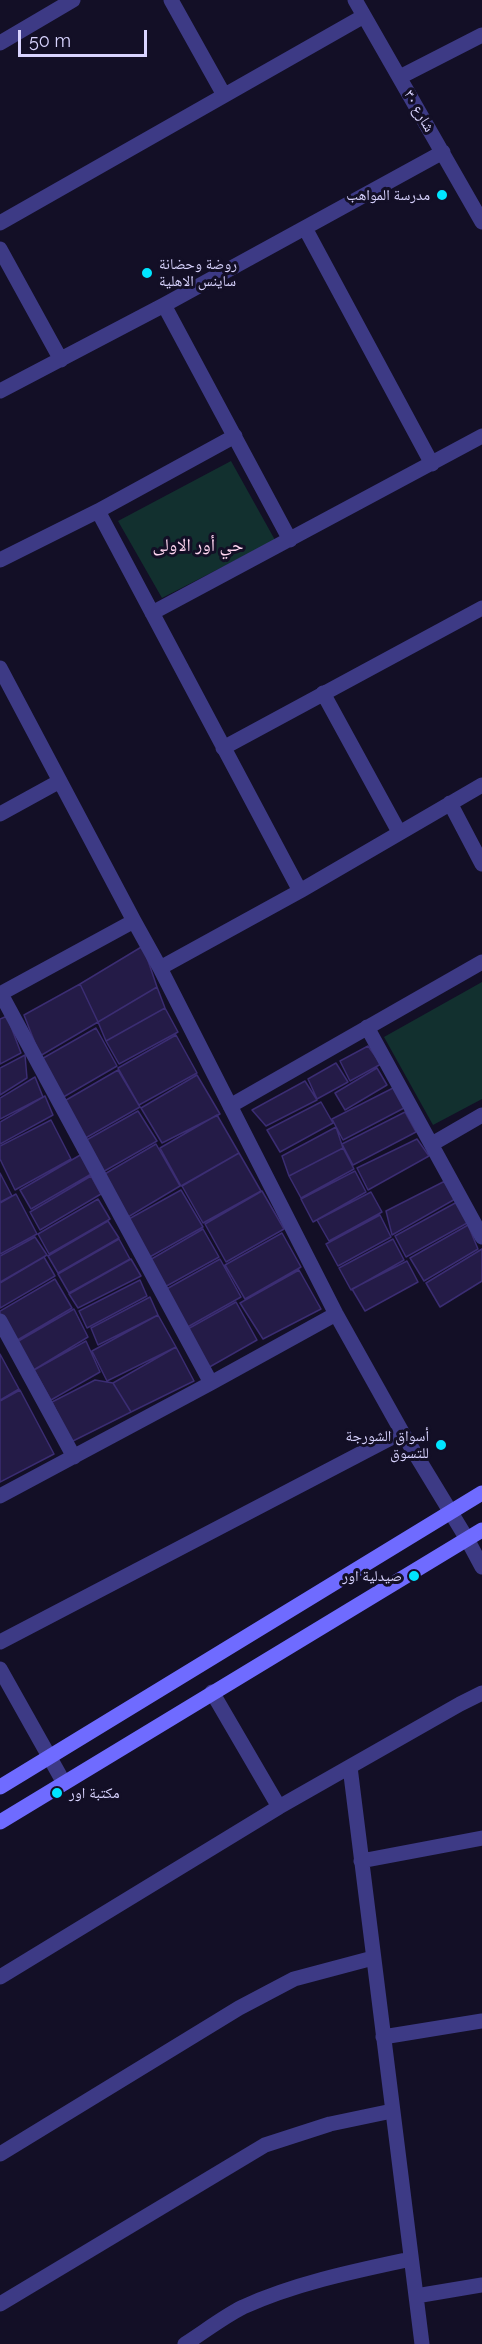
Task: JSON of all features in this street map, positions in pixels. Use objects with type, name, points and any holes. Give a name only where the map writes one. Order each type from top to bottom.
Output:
[{"type":"street","points":[[0,43],[73,0]]},
{"type":"street","points":[[171,0],[224,95]]},
{"type":"street","name":"شارع ٣٠","points":[[355,0],[482,222]]},
{"type":"street","points":[[0,223],[364,16]]},
{"type":"street","points":[[400,77],[482,35]]},
{"type":"street","points":[[0,391],[164,305],[443,153]]},
{"type":"street","points":[[305,228],[432,464]]},
{"type":"street","points":[[0,249],[61,360]]},
{"type":"street","points":[[164,305],[290,540]]},
{"type":"street","points":[[0,560],[98,511],[235,436]]},
{"type":"street","points":[[152,613],[482,436]]},
{"type":"street","points":[[98,511],[300,891]]},
{"type":"street","points":[[223,748],[482,608]]},
{"type":"street","points":[[0,668],[160,968],[336,1314],[402,1432],[482,1567]]},
{"type":"street","points":[[323,693],[399,832]]},
{"type":"street","points":[[0,814],[60,781]]},
{"type":"street","points":[[160,968],[300,891],[482,785]]},
{"type":"street","points":[[450,803],[482,864]]},
{"type":"street","points":[[134,921],[1,994],[211,1383]]},
{"type":"street","points":[[230,1106],[482,962]]},
{"type":"street","points":[[367,1027],[482,1237]]},
{"type":"street","points":[[432,1144],[482,1115]]},
{"type":"street","points":[[0,1496],[336,1314]]},
{"type":"street","points":[[0,1321],[74,1457]]},
{"type":"street","points":[[0,1642],[402,1432]]},
{"type":"street","points":[[0,1787],[482,1493]]},
{"type":"street","points":[[0,1822],[482,1530]]},
{"type":"street","points":[[0,1669],[64,1783]]},
{"type":"street","points":[[212,1692],[279,1807]]},
{"type":"street","points":[[0,1977],[279,1807],[482,1693]]},
{"type":"street","points":[[350,1767],[422,2344]]},
{"type":"street","points":[[361,1861],[482,1838]]},
{"type":"street","points":[[0,2154],[239,2007],[294,1978],[373,1958]]},
{"type":"street","points":[[383,2037],[482,2021]]},
{"type":"street","points":[[0,2304],[265,2145],[330,2124],[392,2111]]},
{"type":"street","points":[[185,2344],[242,2308],[279,2294],[353,2271],[411,2259]]},
{"type":"street","points":[[416,2296],[482,2285]]},
{"type":"green space","points":[[231,461],[275,540],[162,598],[118,521]]},
{"type":"green space","points":[[482,982],[482,1099],[433,1125],[384,1037]]},
{"type":"building","points":[[143,946],[157,987],[98,1022],[80,984]]},
{"type":"building","points":[[80,984],[98,1022],[40,1056],[24,1015]]},
{"type":"building","points":[[157,987],[165,1008],[106,1041],[98,1022]]},
{"type":"building","points":[[165,1008],[178,1032],[119,1064],[106,1041]]},
{"type":"building","points":[[7,1016],[21,1053],[0,1064],[0,1019]]},
{"type":"building","points":[[96,1028],[117,1066],[60,1099],[38,1061]]},
{"type":"building","points":[[176,1035],[197,1073],[139,1105],[118,1068]]},
{"type":"building","points":[[368,1046],[381,1064],[350,1081],[340,1061]]},
{"type":"building","points":[[25,1055],[27,1078],[0,1095],[0,1068]]},
{"type":"building","points":[[336,1063],[348,1082],[317,1099],[308,1079]]},
{"type":"building","points":[[377,1068],[387,1085],[345,1110],[335,1093]]},
{"type":"building","points":[[118,1070],[140,1107],[82,1140],[61,1103]]},
{"type":"building","points":[[197,1075],[220,1114],[162,1143],[141,1108]]},
{"type":"building","points":[[35,1077],[43,1097],[0,1119],[0,1098]]},
{"type":"building","points":[[305,1081],[317,1100],[266,1126],[252,1110]]},
{"type":"building","points":[[395,1087],[406,1107],[343,1140],[332,1119]]},
{"type":"building","points":[[45,1096],[53,1115],[0,1144],[0,1122]]},
{"type":"building","points":[[321,1102],[333,1123],[280,1152],[267,1130]]},
{"type":"building","points":[[138,1111],[157,1141],[101,1173],[83,1142]]},
{"type":"building","points":[[405,1112],[416,1132],[353,1165],[342,1144]]},
{"type":"building","points":[[217,1115],[239,1153],[181,1186],[160,1148]]},
{"type":"building","points":[[51,1120],[71,1159],[15,1190],[0,1159],[0,1146]]},
{"type":"building","points":[[336,1127],[343,1148],[289,1176],[282,1156]]},
{"type":"building","points":[[417,1139],[429,1156],[368,1190],[357,1168]]},
{"type":"building","points":[[156,1144],[180,1186],[128,1217],[103,1175]]},
{"type":"building","points":[[343,1148],[354,1169],[301,1198],[289,1176]]},
{"type":"building","points":[[239,1153],[261,1191],[203,1223],[182,1186]]},
{"type":"building","points":[[82,1154],[93,1173],[31,1209],[20,1190]]},
{"type":"building","points":[[355,1171],[366,1192],[313,1222],[301,1199]]},
{"type":"building","points":[[0,1173],[12,1196],[0,1202]]},
{"type":"building","points":[[91,1176],[101,1194],[40,1230],[30,1212]]},
{"type":"building","points":[[445,1181],[457,1198],[392,1235],[386,1211]]},
{"type":"building","points":[[181,1190],[203,1227],[148,1258],[127,1220]]},
{"type":"building","points":[[262,1191],[284,1229],[226,1262],[205,1224]]},
{"type":"building","points":[[371,1192],[382,1212],[329,1241],[317,1220]]},
{"type":"building","points":[[16,1194],[37,1234],[0,1254],[0,1203]]},
{"type":"building","points":[[98,1199],[110,1219],[49,1254],[38,1234]]},
{"type":"building","points":[[457,1202],[469,1222],[406,1257],[395,1236]]},
{"type":"building","points":[[380,1215],[391,1237],[338,1266],[326,1244]]},
{"type":"building","points":[[108,1221],[119,1238],[58,1273],[48,1256]]},
{"type":"building","points":[[468,1225],[478,1249],[424,1281],[410,1258]]},
{"type":"building","points":[[203,1229],[219,1257],[163,1288],[148,1261]]},
{"type":"building","points":[[282,1233],[301,1267],[245,1299],[225,1265]]},
{"type":"building","points":[[35,1237],[47,1255],[0,1282],[0,1256]]},
{"type":"building","points":[[119,1239],[130,1259],[69,1293],[58,1274]]},
{"type":"building","points":[[393,1239],[404,1260],[351,1290],[339,1268]]},
{"type":"building","points":[[482,1249],[482,1281],[440,1307],[426,1283]]},
{"type":"building","points":[[44,1257],[55,1276],[0,1308],[0,1283]]},
{"type":"building","points":[[131,1259],[141,1276],[78,1308],[69,1294]]},
{"type":"building","points":[[220,1259],[241,1297],[184,1329],[163,1291]]},
{"type":"building","points":[[407,1261],[418,1282],[365,1311],[352,1289]]},
{"type":"building","points":[[299,1270],[321,1309],[263,1339],[240,1303]]},
{"type":"building","points":[[55,1279],[72,1308],[14,1342],[0,1318],[0,1311]]},
{"type":"building","points":[[140,1280],[147,1296],[87,1328],[79,1311]]},
{"type":"building","points":[[150,1297],[158,1315],[98,1345],[91,1328]]},
{"type":"building","points":[[236,1302],[257,1340],[206,1369],[186,1330]]},
{"type":"building","points":[[74,1309],[88,1337],[32,1371],[15,1343]]},
{"type":"building","points":[[158,1315],[176,1347],[107,1381],[92,1351]]},
{"type":"building","points":[[86,1341],[100,1372],[51,1400],[34,1370]]},
{"type":"building","points":[[176,1347],[194,1381],[131,1412],[113,1383]]},
{"type":"building","points":[[0,1354],[19,1389],[0,1400]]},
{"type":"building","points":[[95,1380],[113,1383],[131,1412],[71,1442],[52,1402]]},
{"type":"building","points":[[20,1390],[54,1454],[0,1482],[0,1401]]},
{"type":"place","name":"مدرسة المواهب","points":[[442,195]]},
{"type":"place","name":"روضة وحضانة ساينس الاهلية","points":[[147,273]]},
{"type":"place","name":"أسواق الشورجة للتسوق","points":[[441,1445]]},
{"type":"place","name":"صيدلية اور","points":[[414,1576]]},
{"type":"place","name":"مكتبة اور","points":[[57,1793]]},
{"type":"district","name":"حي أور الاولى","points":[[198,546]]}]
